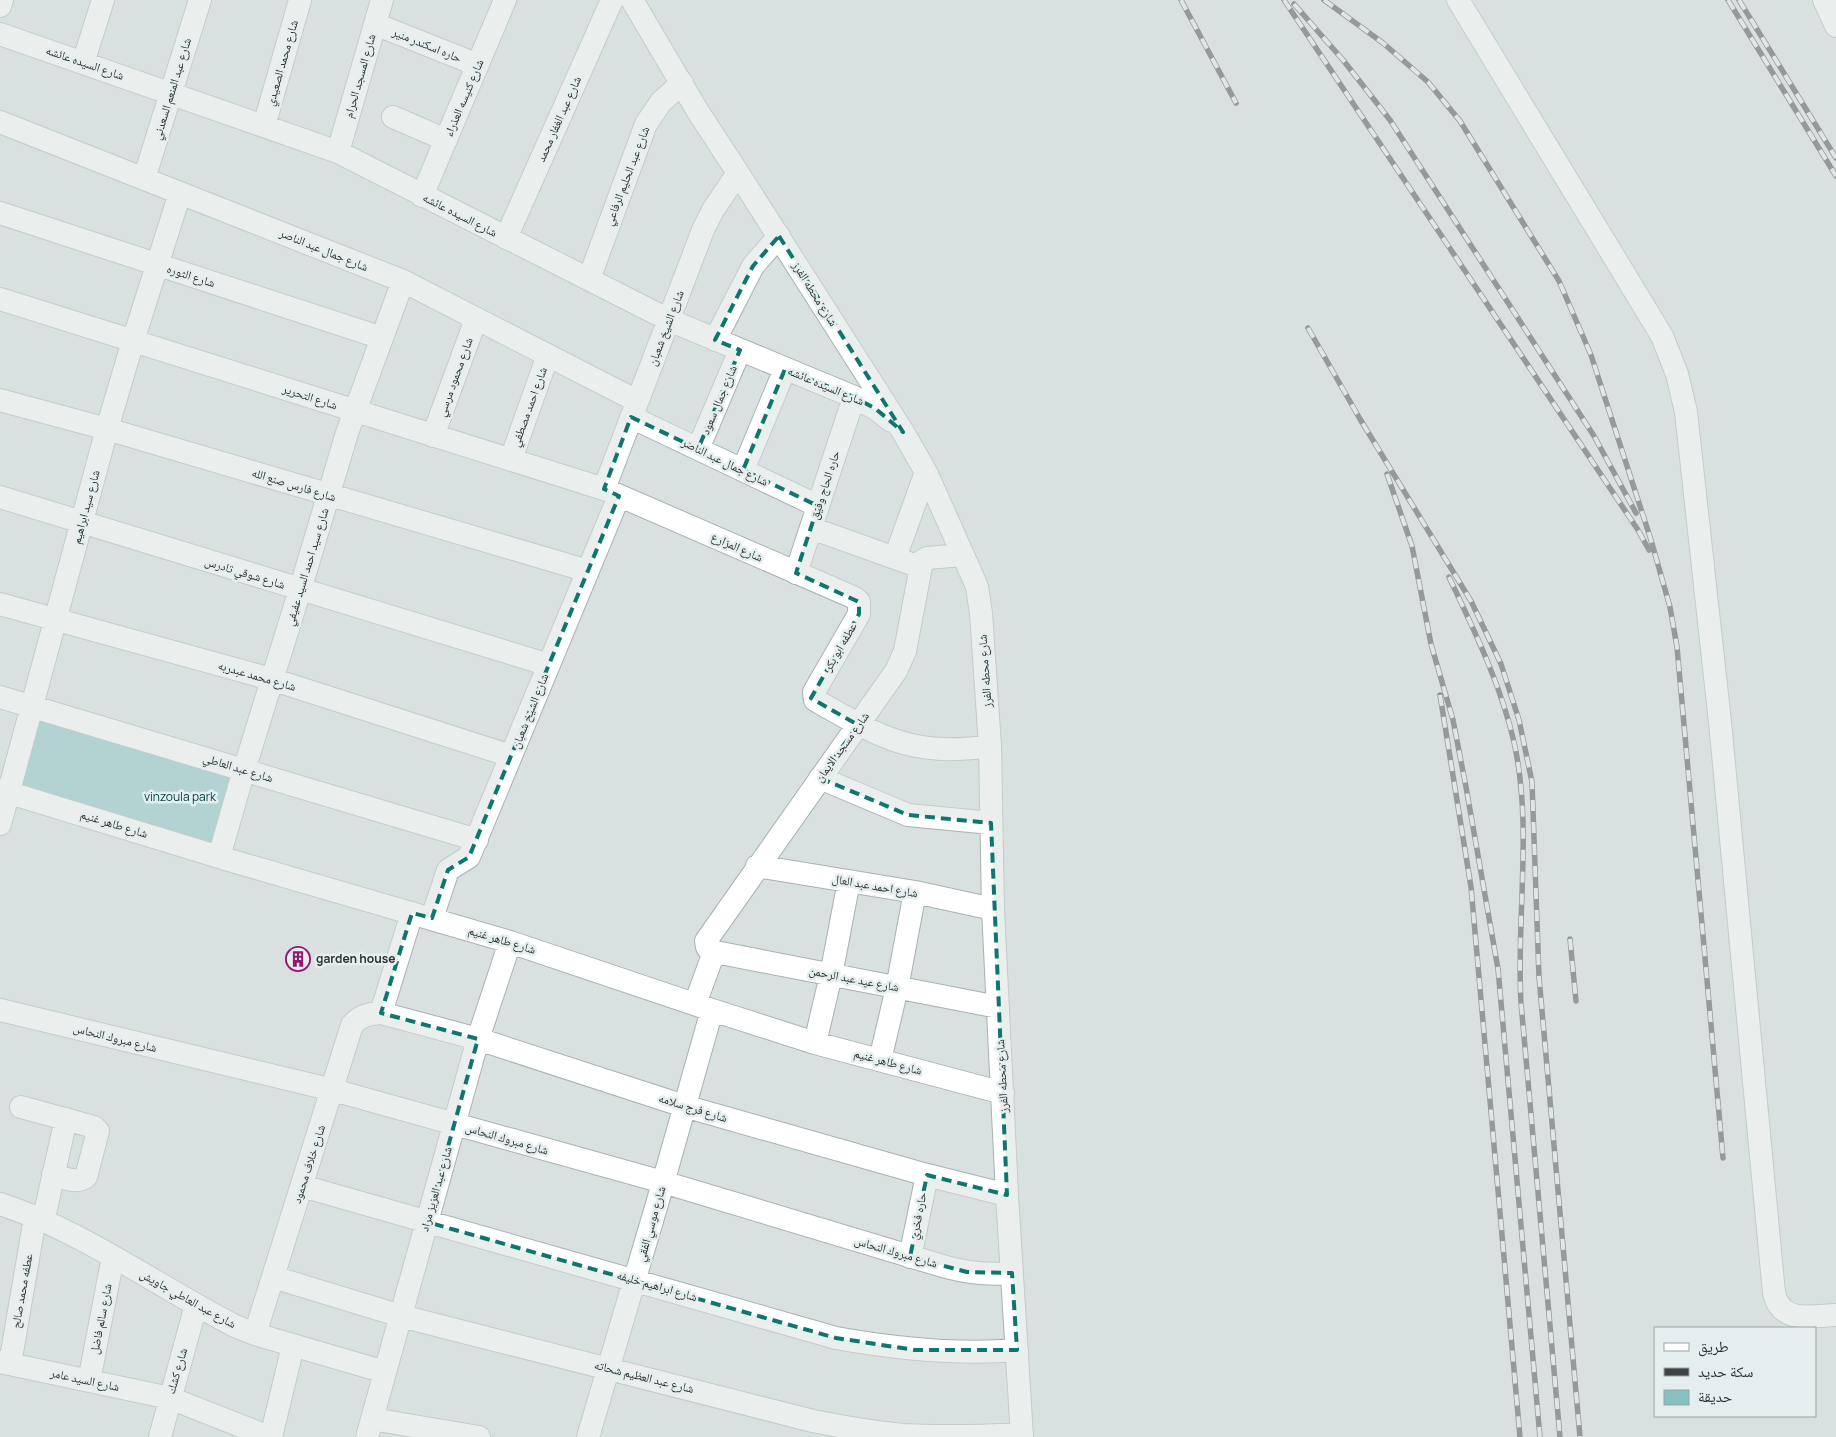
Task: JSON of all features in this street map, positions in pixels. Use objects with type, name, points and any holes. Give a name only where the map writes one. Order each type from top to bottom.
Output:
[{"type":"street","points":[[0,6],[2,0]]},
{"type":"street","points":[[83,63],[103,0]]},
{"type":"street","name":"شارع عبد المنعم السعدني","points":[[144,179],[200,0]]},
{"type":"street","name":"شارع محمد الصعيدي","points":[[264,126],[300,0]]},
{"type":"street","name":"شارع المسجد الحرام","points":[[338,152],[382,0]]},
{"type":"street","name":"شارع كنيسه العذراء","points":[[422,196],[506,0]]},
{"type":"street","name":"شارع عبد الغفار محمد","points":[[506,238],[612,0]]},
{"type":"street","name":"شارع محطه الفرز","points":[[632,0],[697,110],[903,432],[926,472],[977,587],[981,613],[990,746],[993,909],[1007,1195],[1022,1436]]},
{"type":"street","points":[[1458,0],[1653,320],[1678,374],[1686,412],[1719,712],[1774,1293],[1776,1303],[1780,1309],[1788,1314],[1796,1316],[1836,1315]]},
{"type":"street","points":[[1824,0],[1836,26]]},
{"type":"street","name":"حاره اسكندر منير","points":[[375,24],[478,66]]},
{"type":"street","name":"شارع السيده عائشه","points":[[0,34],[338,152],[669,320],[854,396],[876,409],[903,432]]},
{"type":"street","name":"شارع عبد الحليم الرفاعي","points":[[588,279],[646,124],[661,102],[682,83]]},
{"type":"street","points":[[394,117],[446,140]]},
{"type":"street","name":"شارع جمال عبد الناصر","points":[[0,122],[403,282],[548,355],[698,449],[818,506]]},
{"type":"street","name":"شارع الشيخ شعبان","points":[[382,1013],[422,916],[448,870],[469,857],[477,840],[588,571],[634,409],[703,230],[717,204],[738,173]]},
{"type":"street","name":"شارع سيد ابراهيم","points":[[0,824],[4,791],[31,707],[107,429],[180,193]]},
{"type":"street","name":"شارع الثوره","points":[[0,213],[382,338]]},
{"type":"street","points":[[715,340],[753,266],[778,236]]},
{"type":"street","name":"شارع سيد احمد السيد عفيفي","points":[[219,856],[271,680],[329,495],[346,433],[403,282]]},
{"type":"street","name":"شارع التحرير","points":[[0,300],[611,492]]},
{"type":"street","name":"شارع محمود مرسي","points":[[433,436],[476,319]]},
{"type":"street","name":"شارع جمال سعود","points":[[698,449],[740,350]]},
{"type":"street","name":"شارع احمد مصطفي","points":[[511,460],[548,355]]},
{"type":"street","points":[[743,470],[785,369]]},
{"type":"street","name":"حاره الحاج وفيق","points":[[796,573],[854,396]]},
{"type":"street","name":"شارع فارس صنع الله","points":[[0,400],[107,429],[588,571]]},
{"type":"street","points":[[895,558],[926,472]]},
{"type":"street","name":"شارع المزارع","points":[[611,492],[855,598]]},
{"type":"street","name":"شارع شوقي تادرس","points":[[0,497],[548,665]]},
{"type":"street","points":[[811,528],[920,567],[922,561],[927,558],[963,555]]},
{"type":"street","name":"شارع مسجد الايمان","points":[[712,951],[707,947],[706,941],[901,661],[908,639],[920,567]]},
{"type":"street","name":"عطفه ابو بكر","points":[[855,598],[859,602],[859,614],[814,692],[814,696],[815,700],[858,725]]},
{"type":"street","name":"شارع محمد عبدربه","points":[[0,604],[271,680],[511,756]]},
{"type":"street","name":"شارع عبد العاطي","points":[[0,698],[477,840]]},
{"type":"street","points":[[858,725],[885,738],[915,747],[945,750],[990,746]]},
{"type":"street","points":[[820,778],[908,815],[991,823]]},
{"type":"street","name":"شارع طاهر غنيم","points":[[4,791],[510,942],[815,1043],[1003,1093]]},
{"type":"street","name":"شارع احمد عبد العال","points":[[757,866],[915,892],[993,909]]},
{"type":"street","points":[[815,1043],[831,975],[849,881]]},
{"type":"street","points":[[880,1060],[897,988],[915,892]]},
{"type":"street","name":"شارع عبد العزيز مراد","points":[[370,1428],[478,1039],[510,942]]},
{"type":"street","name":"شارع عيد عبد الرحمن","points":[[712,951],[998,1006]]},
{"type":"street","name":"شارع موسي الفقي","points":[[588,1437],[684,1106],[712,951]]},
{"type":"street","name":"شارع مبروك النحاس","points":[[0,1010],[333,1090],[663,1182],[910,1257],[967,1272],[988,1274],[1012,1273]]},
{"type":"street","name":"شارع فرج سلامه","points":[[382,1013],[478,1039],[684,1106],[927,1175],[1007,1195]]},
{"type":"street","name":"شارع خلاف محمود","points":[[255,1334],[352,1025],[360,1017],[382,1013]]},
{"type":"street","points":[[21,1107],[97,1129],[98,1134],[86,1176],[82,1179],[74,1180],[53,1174]]},
{"type":"street","name":"عطفه محمد صالح","points":[[5,1363],[39,1220],[53,1174],[66,1119]]},
{"type":"street","points":[[60,1145],[92,1155]]},
{"type":"street","name":"حاره فخري","points":[[910,1257],[927,1175]]},
{"type":"street","name":"شارع ابراهيم خليفه","points":[[302,1186],[836,1338],[915,1350],[955,1352],[1017,1350]]},
{"type":"street","name":"شارع عبد العاطي جاويش","points":[[0,1204],[39,1220],[113,1257],[235,1326],[293,1346],[385,1372]]},
{"type":"street","name":"شارع سالم فاضل","points":[[89,1381],[113,1257]]},
{"type":"street","name":"شارع عبد العظيم شحاته","points":[[273,1277],[401,1316],[813,1421],[902,1435],[939,1437],[1022,1436]]},
{"type":"street","name":"شارع كشك","points":[[160,1437],[196,1305]]},
{"type":"street","points":[[270,1437],[293,1346]]},
{"type":"street","name":"شارع السيد عامر","points":[[5,1363],[170,1398],[270,1437]]},
{"type":"street","points":[[370,1428],[478,1437]]},
{"type":"highlighted area","points":[[779,236],[903,432],[876,409],[854,397],[785,369],[743,470],[818,506],[796,573],[859,602],[859,614],[811,698],[858,725],[820,778],[908,815],[991,823],[1007,1195],[927,1175],[910,1257],[967,1272],[1012,1273],[1017,1350],[915,1350],[836,1338],[427,1222],[478,1039],[381,1013],[412,913],[432,918],[448,870],[469,857],[619,496],[604,489],[631,417],[698,449],[740,350],[715,340],[753,266]]},
{"type":"green space","name":"vinzoula park","points":[[34,710],[238,771],[214,852],[11,790]]},
{"type":"railway","points":[[1181,0],[1236,103]]},
{"type":"railway","points":[[1284,0],[1638,530],[1649,550]]},
{"type":"railway","points":[[1324,0],[1383,43],[1428,82],[1460,121],[1559,281],[1591,355],[1651,540],[1670,607],[1677,647],[1723,1158]]},
{"type":"railway","points":[[1728,0],[1836,176]]},
{"type":"railway","points":[[1739,0],[1836,158]]},
{"type":"railway","points":[[1294,4],[1343,60],[1390,120],[1594,436],[1636,513]]},
{"type":"railway","points":[[1308,328],[1360,419],[1471,601],[1501,664],[1519,720],[1532,782],[1539,977],[1580,1437]]},
{"type":"railway","points":[[1387,474],[1412,546],[1431,644],[1453,720],[1498,969],[1540,1437]]},
{"type":"railway","points":[[1449,577],[1486,658],[1502,700],[1509,721],[1520,774],[1523,839],[1520,938],[1521,1003],[1560,1437]]},
{"type":"railway","points":[[1440,695],[1471,887],[1520,1437]]},
{"type":"railway","points":[[1570,939],[1576,1001]]},
{"type":"place","name":"garden house","points":[[298,959]]}]
